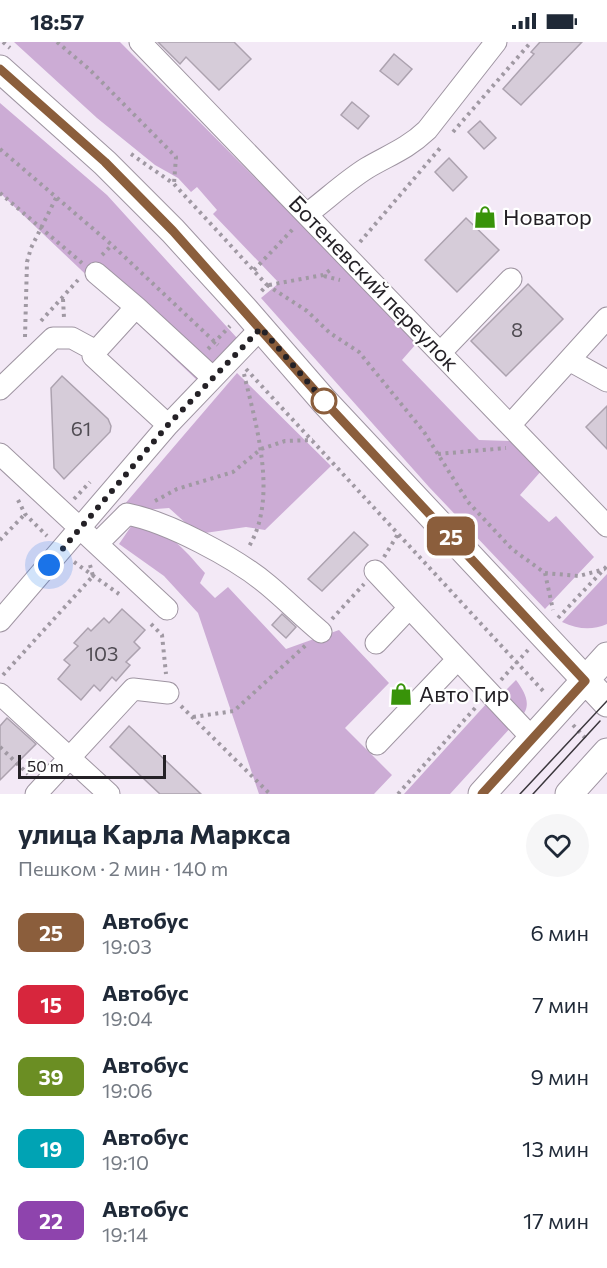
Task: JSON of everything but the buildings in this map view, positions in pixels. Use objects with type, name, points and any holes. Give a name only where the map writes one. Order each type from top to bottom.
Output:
[{"type":"main road","points":[[0,69],[105,162],[261,328],[324,401],[607,703]]},
{"type":"main road","points":[[482,794],[607,656]]},
{"type":"main road","points":[[568,794],[607,752]]},
{"type":"street","name":"Ботеневский переулок","points":[[140,42],[607,526]]},
{"type":"street","points":[[307,214],[368,168],[395,155],[414,142],[427,130],[496,42]]},
{"type":"street","points":[[93,271],[212,377]]},
{"type":"street","points":[[441,352],[512,279]]},
{"type":"street","points":[[136,307],[93,356],[168,425]]},
{"type":"street","points":[[511,424],[607,318]]},
{"type":"street","points":[[4,608],[79,529],[212,377],[261,328]]},
{"type":"street","points":[[0,389],[53,338],[72,338],[96,351]]},
{"type":"street","points":[[569,360],[607,381]]},
{"type":"street","points":[[0,454],[167,609]]},
{"type":"street","points":[[97,544],[127,514],[145,517],[238,564],[269,586],[321,632]]},
{"type":"street","points":[[375,572],[532,738]]},
{"type":"street","points":[[376,644],[409,608]]},
{"type":"street","points":[[377,744],[457,660]]},
{"type":"street","points":[[39,790],[133,689],[168,693]]},
{"type":"street","points":[[0,694],[109,794]]},
{"type":"path","points":[[57,42],[89,69],[176,157],[174,184],[254,270],[307,214]]},
{"type":"path","points":[[450,137],[531,42]]},
{"type":"path","points":[[442,146],[348,256],[323,275],[267,285],[307,311],[330,333],[359,352],[397,397],[438,454],[468,502],[512,549],[545,573],[579,576],[605,568]]},
{"type":"path","points":[[0,149],[57,196],[232,356]]},
{"type":"path","points":[[0,193],[40,230],[93,271]]},
{"type":"path","points":[[33,331],[25,339],[27,307],[25,276],[31,248],[57,196]]},
{"type":"path","points":[[40,322],[93,271],[111,245]]},
{"type":"path","points":[[238,564],[254,538],[262,502],[261,449],[241,365],[517,661]]},
{"type":"path","points":[[127,514],[177,489],[233,472],[261,449],[285,441],[313,440]]},
{"type":"path","points":[[438,454],[509,448],[527,441]]},
{"type":"path","points":[[0,540],[25,514]]},
{"type":"path","points":[[545,573],[556,621]]},
{"type":"path","points":[[0,678],[93,576],[124,598]]},
{"type":"path","points":[[147,620],[162,635],[168,693],[270,794]]},
{"type":"path","points":[[0,747],[39,790]]},
{"type":"shaded area","points":[[14,42],[120,42],[324,247],[416,344],[402,360],[479,440],[512,441],[542,470],[520,495],[549,522],[556,516],[594,557],[545,609],[429,487],[261,298],[279,283],[213,214],[217,210],[197,187],[191,192],[178,178],[155,165],[97,118]]},
{"type":"shaded area","points":[[0,103],[107,195],[237,338],[198,381],[0,193]]},
{"type":"shaded area","points":[[237,373],[331,466],[265,530],[246,527],[198,534],[169,508],[118,512]]},
{"type":"shaded area","points":[[132,525],[156,531],[174,541],[205,573],[200,583],[215,598],[228,587],[286,649],[339,630],[389,683],[345,728],[392,775],[374,794],[259,794],[198,613],[164,576],[119,544]]},
{"type":"shaded area","points":[[607,574],[607,624],[595,628],[584,628],[562,622]]},
{"type":"shaded area","points":[[516,680],[525,694],[527,704],[520,718],[499,697]]},
{"type":"shaded area","points":[[487,703],[512,726],[450,794],[404,794]]},
{"type":"tram line","points":[[520,794],[607,701]]},
{"type":"tram line","points":[[533,794],[600,721]]},
{"type":"bus line","name":"25","points":[[0,69],[105,162],[173,231],[324,401],[585,681],[482,794]]},
{"type":"place","name":"Новатор","points":[[485,217]]},
{"type":"place","name":"Авто Гир","points":[[401,694]]},
{"type":"route","points":[[49,565],[168,425],[261,328],[324,401]]}]
